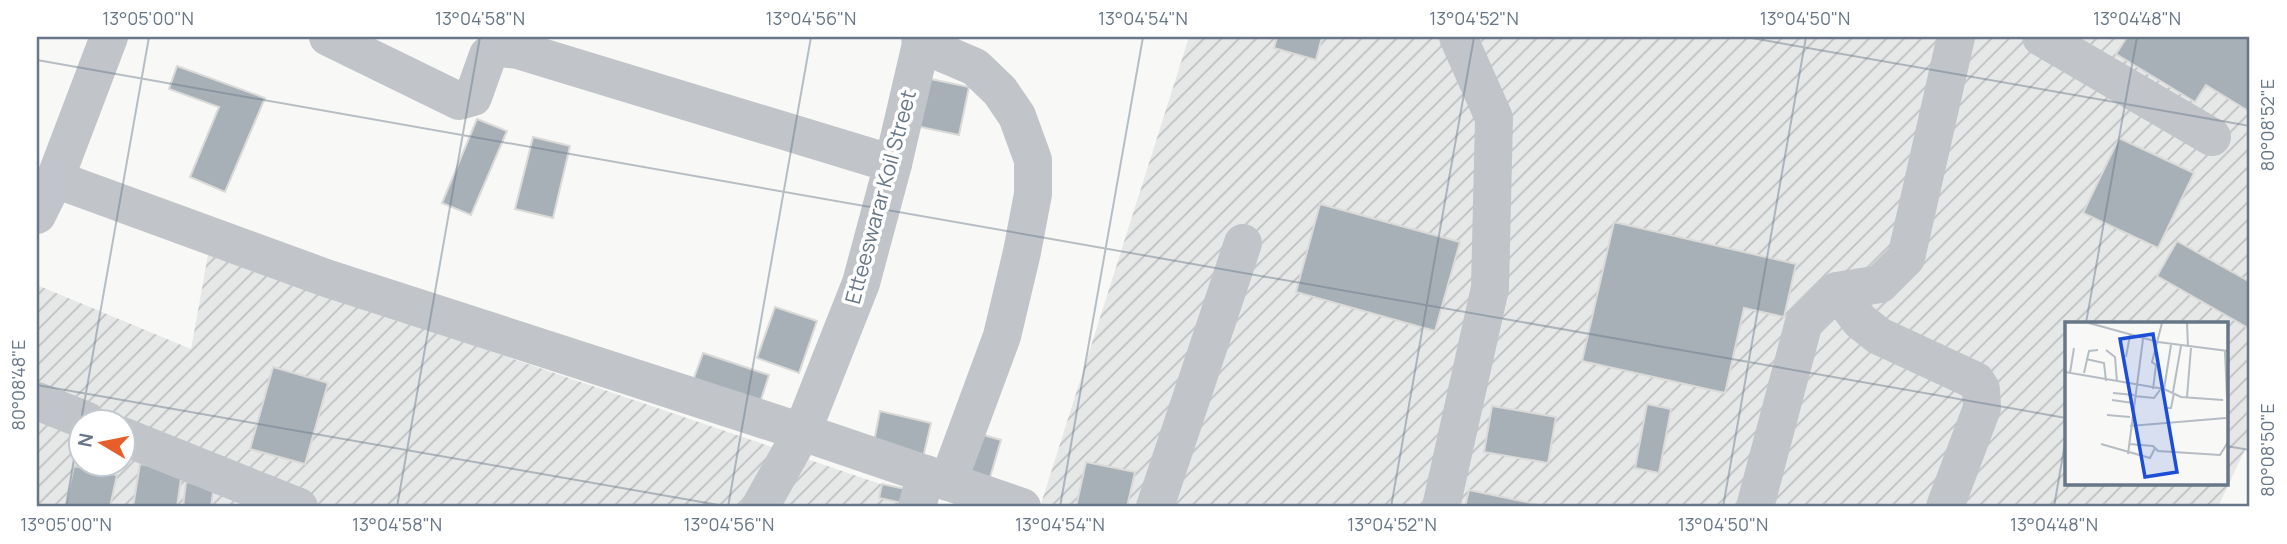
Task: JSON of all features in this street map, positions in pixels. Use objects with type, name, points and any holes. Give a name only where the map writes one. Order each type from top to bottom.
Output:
[{"type":"street","points":[[328,37],[459,101],[473,97],[488,55],[499,48],[517,50],[893,164]]},
{"type":"street","points":[[1441,507],[1490,288],[1494,118],[1458,37]]},
{"type":"street","points":[[1755,507],[1804,322],[1837,290],[1880,284],[1906,258],[1956,37]]},
{"type":"street","points":[[2040,37],[2212,137]]},
{"type":"street","points":[[103,39],[45,190],[802,432],[930,488],[1022,507]]},
{"type":"street","points":[[920,41],[975,67],[1000,91],[1017,116],[1033,160],[1033,194],[1027,229],[1002,336],[930,488]]},
{"type":"street","name":"Etteeswarar Koil Street","points":[[760,507],[802,432],[861,283],[893,164],[920,41]]},
{"type":"street","points":[[1155,507],[1243,243]]},
{"type":"street","points":[[1837,290],[1860,321],[1879,336],[1976,380],[1981,388],[1982,408],[1945,507]]},
{"type":"street","points":[[37,401],[66,413]]},
{"type":"street","points":[[136,442],[299,507]]},
{"type":"shaded area","points":[[1189,37],[2250,37],[2250,439],[2218,507],[1040,507]]},
{"type":"shaded area","points":[[208,255],[948,507],[37,507],[37,285],[191,349]]},
{"type":"building","points":[[1277,37],[1322,37],[1316,60],[1274,48]]},
{"type":"building","points":[[2127,37],[2250,37],[2250,112],[2206,85],[2195,102],[2116,54]]},
{"type":"building","points":[[177,66],[265,98],[225,192],[190,177],[219,107],[169,89]]},
{"type":"building","points":[[926,78],[969,87],[959,135],[916,126]]},
{"type":"building","points":[[477,119],[507,131],[471,215],[442,203]]},
{"type":"building","points":[[533,137],[570,146],[553,218],[515,209]]},
{"type":"building","points":[[2119,138],[2194,173],[2158,248],[2083,213]]},
{"type":"building","points":[[1320,204],[1460,242],[1435,331],[1296,292]]},
{"type":"building","points":[[1614,222],[1796,264],[1784,317],[1744,308],[1725,393],[1582,361]]},
{"type":"building","points":[[2177,241],[2250,282],[2250,329],[2157,276]]},
{"type":"building","points":[[775,307],[817,321],[799,373],[757,358]]},
{"type":"building","points":[[703,353],[769,375],[758,409],[691,386]]},
{"type":"building","points":[[273,367],[328,383],[305,464],[250,449]]},
{"type":"building","points":[[1647,404],[1671,409],[1659,473],[1635,468]]},
{"type":"building","points":[[1492,406],[1556,417],[1548,463],[1484,452]]},
{"type":"building","points":[[880,411],[931,423],[923,458],[873,446]]},
{"type":"building","points":[[970,431],[1001,440],[989,481],[958,472]]},
{"type":"building","points":[[1086,462],[1135,472],[1127,507],[1076,507]]},
{"type":"building","points":[[140,464],[182,471],[177,507],[133,507]]},
{"type":"building","points":[[72,477],[117,477],[110,507],[65,507]]},
{"type":"building","points":[[186,482],[214,485],[211,507],[183,507]]},
{"type":"building","points":[[882,484],[910,490],[907,504],[879,498]]},
{"type":"building","points":[[1469,490],[1536,504],[1535,507],[1465,507]]}]
